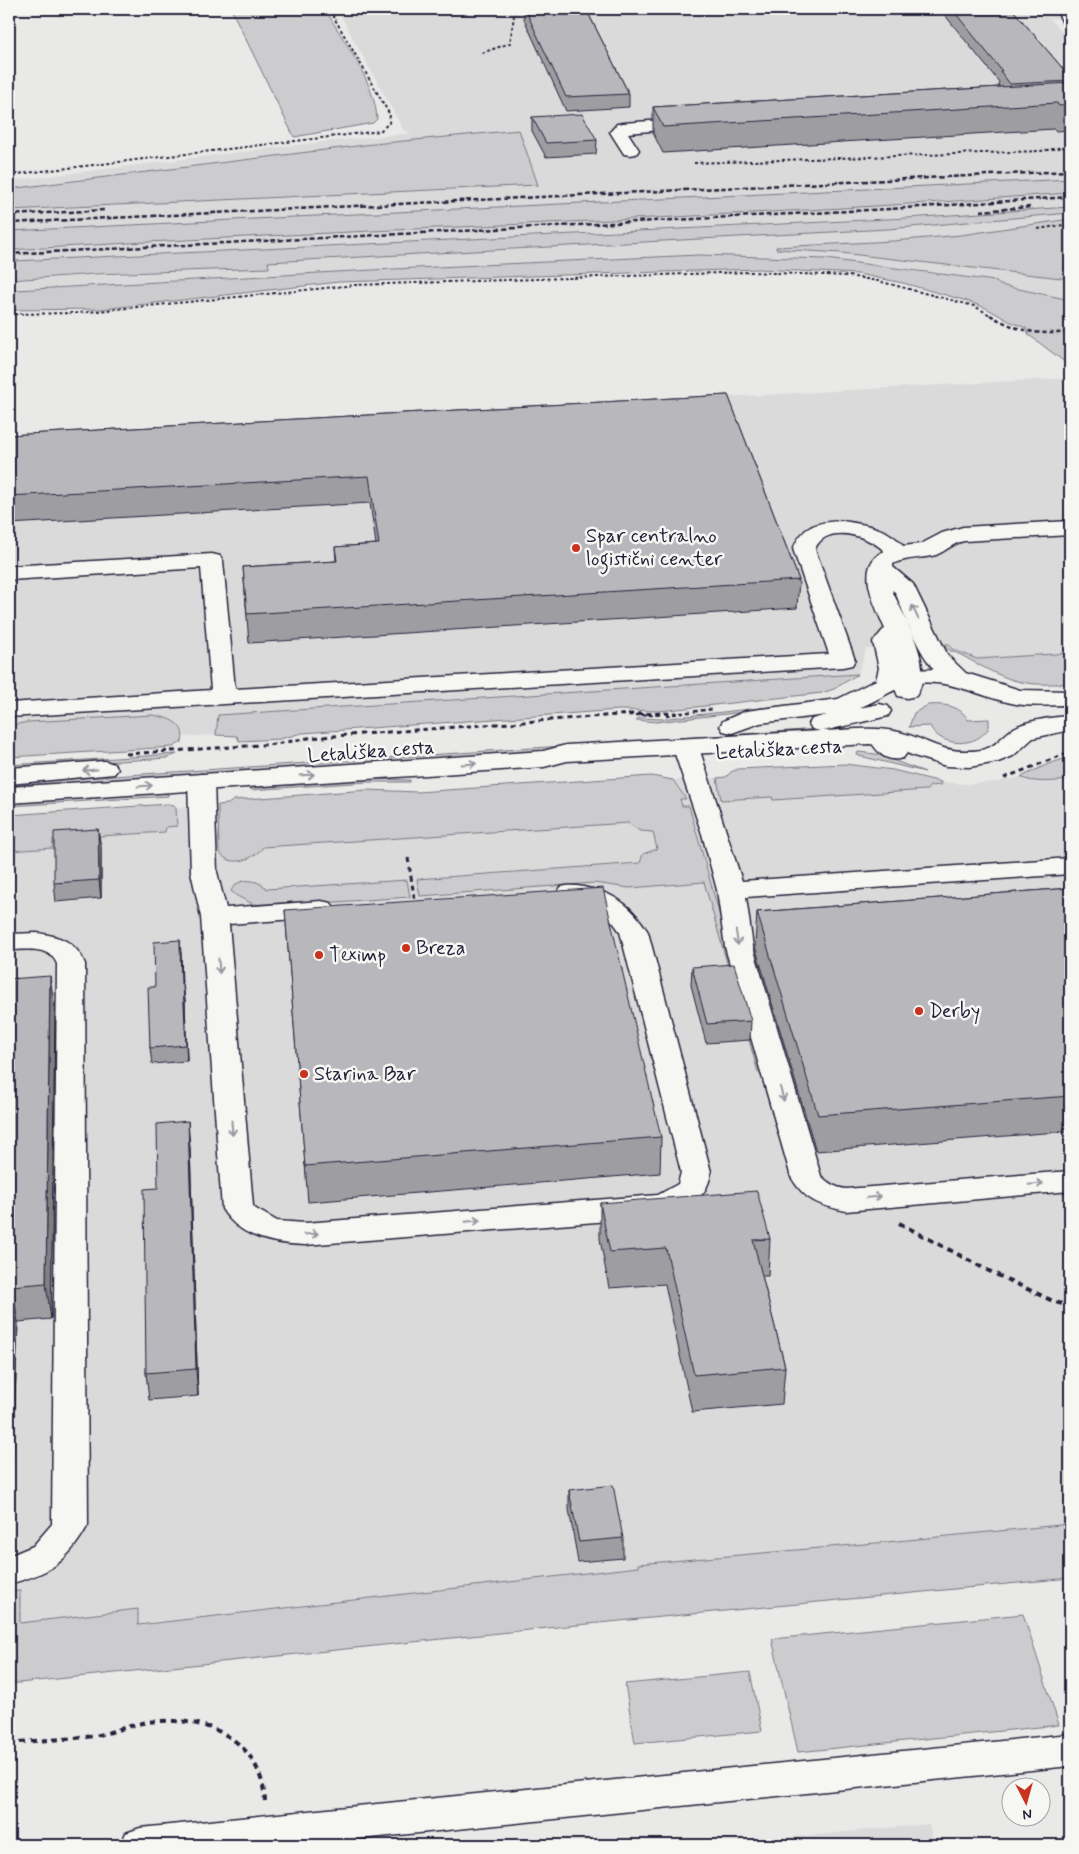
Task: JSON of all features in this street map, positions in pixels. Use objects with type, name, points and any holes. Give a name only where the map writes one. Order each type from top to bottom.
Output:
[{"type":"main road","points":[[1064,9],[1070,22]]},
{"type":"main road","points":[[630,150],[619,132],[624,128],[710,122]]},
{"type":"main road","points":[[9,710],[843,660],[804,549],[806,542],[814,533],[838,527],[865,532],[890,544],[890,562],[880,589],[897,628],[885,642],[891,658],[891,675],[902,684]]},
{"type":"main road","points":[[890,562],[928,550],[941,544],[947,538],[963,534],[1070,528]]},
{"type":"main road","points":[[9,573],[212,561],[224,697]]},
{"type":"main road","points":[[890,562],[905,589],[936,656],[943,666],[960,679]]},
{"type":"main road","name":"Letališka cesta","points":[[9,776],[574,738],[726,717],[754,716],[842,706],[902,684],[937,676],[960,679],[1009,701],[1070,708]]},
{"type":"main road","name":"Letališka cesta","points":[[902,684],[958,690],[991,704],[1030,698],[1070,698]]},
{"type":"main road","name":"Letališka cesta","points":[[726,717],[760,729],[817,724],[880,711],[902,684]]},
{"type":"main road","points":[[1009,701],[1020,718],[1024,734]]},
{"type":"main road","points":[[880,711],[877,720],[888,745]]},
{"type":"main road","name":"Letališka cesta","points":[[9,795],[544,759],[568,762],[688,754],[867,747],[888,745],[896,739],[923,751],[946,758],[969,759],[989,757],[1004,751],[1024,734],[1048,726],[1070,723]]},
{"type":"main road","name":"Letališka cesta","points":[[544,759],[566,753],[830,738],[888,745],[906,759],[934,768],[966,771],[1011,764],[1044,745],[1070,737]]},
{"type":"main road","points":[[688,754],[715,834],[730,890],[739,947],[810,1186],[822,1194],[846,1200],[1070,1181]]},
{"type":"main road","points":[[201,782],[204,872],[215,917],[238,1209],[257,1226],[284,1234],[305,1234],[649,1207],[675,1202],[693,1187],[696,1181],[696,1172],[634,932],[628,920],[620,912],[602,901],[574,894],[541,893]]},
{"type":"main road","points":[[730,890],[1070,866]]},
{"type":"main road","points":[[215,917],[349,907]]},
{"type":"main road","points":[[9,942],[41,942],[63,949],[69,954],[71,964],[71,1040],[70,1525],[59,1544],[45,1556],[30,1564],[9,1570]]},
{"type":"main road","points":[[140,1845],[1070,1750]]},
{"type":"path","points":[[9,175],[352,135],[385,128],[390,123],[390,115],[329,9]]},
{"type":"path","points":[[482,53],[510,43],[515,9]]},
{"type":"path","points":[[694,163],[1041,151],[1070,146]]},
{"type":"path","points":[[1038,229],[1070,224]]},
{"type":"path","points":[[9,314],[78,313],[355,285],[767,272],[849,276],[878,280],[974,306],[1009,326],[1027,332],[1048,334],[1070,332]]},
{"type":"path","name":"Letališka cesta","points":[[185,750],[276,744],[308,738],[631,714],[726,717]]},
{"type":"path","points":[[1038,766],[1070,752]]},
{"type":"path","points":[[408,858],[415,902]]},
{"type":"path","points":[[864,1198],[894,1220],[981,1266],[1055,1302],[1070,1306]]},
{"type":"path","points":[[9,1743],[93,1736],[134,1725],[172,1720],[202,1722],[234,1738],[257,1763],[264,1785],[266,1832]]},
{"type":"shaded area","points":[[231,9],[325,9],[357,62],[371,90],[377,119],[373,123],[294,137]]},
{"type":"shaded area","points":[[337,9],[1051,9],[1055,10],[1058,18],[1050,19],[1070,40],[1070,179],[9,231],[9,210],[235,199],[373,144],[9,189],[9,181],[303,144],[413,133],[404,131]]},
{"type":"shaded area","points":[[519,130],[538,185],[9,210],[9,189],[373,144]]},
{"type":"shaded area","points":[[1070,179],[1070,193],[938,202],[9,250],[9,231]]},
{"type":"shaded area","points":[[1070,193],[1070,207],[989,213],[9,261],[9,250],[315,233],[937,203]]},
{"type":"shaded area","points":[[1070,207],[1070,213],[888,229],[268,262],[269,268],[97,274],[9,280],[9,261],[907,218]]},
{"type":"shaded area","points":[[1070,213],[1070,219],[961,235],[893,241],[776,247],[776,249],[841,253],[1070,279],[1070,300],[1000,285],[995,281],[826,259],[699,255],[372,270],[9,290],[9,280],[269,267],[268,262],[888,229]]},
{"type":"shaded area","points":[[1070,219],[1070,279],[841,253],[776,249],[776,247],[893,241],[961,235]]},
{"type":"shaded area","points":[[699,255],[826,259],[995,281],[1000,285],[1070,300],[1070,366],[1029,335],[1026,328],[986,308],[903,283],[858,274],[759,269],[339,282],[103,309],[9,310],[9,290],[372,270]]},
{"type":"shaded area","points":[[1070,378],[1070,661],[979,660],[952,649],[949,644],[866,649],[858,674],[218,715],[216,735],[183,737],[181,727],[172,720],[28,722],[9,726],[9,436]]},
{"type":"shaded area","points":[[943,644],[949,644],[952,649],[977,659],[1070,653],[1070,683],[1038,684],[1010,679],[950,650]]},
{"type":"shaded area","points":[[858,674],[834,689],[822,693],[660,711],[619,710],[302,733],[280,739],[239,741],[237,736],[216,735],[218,715]]},
{"type":"shaded area","points":[[804,703],[805,705],[656,722],[636,720],[639,718],[660,719]]},
{"type":"shaded area","points":[[928,705],[951,706],[961,711],[968,720],[989,719],[989,727],[977,739],[959,743],[950,742],[942,738],[930,726],[909,727],[914,713]]},
{"type":"shaded area","points":[[152,715],[169,719],[179,726],[183,735],[182,742],[173,747],[9,757],[9,726],[28,722]]},
{"type":"shaded area","points":[[818,729],[820,734],[9,788],[9,783]]},
{"type":"shaded area","points":[[858,752],[876,754],[925,772],[860,756],[857,755]]},
{"type":"shaded area","points":[[177,754],[167,758],[9,768],[9,765]]},
{"type":"shaded area","points":[[1070,757],[1070,780],[1031,781],[1021,777],[1048,764]]},
{"type":"shaded area","points":[[845,764],[893,770],[941,782],[940,785],[930,786],[927,790],[773,800],[772,797],[721,800],[717,778],[726,777],[738,769]]},
{"type":"shaded area","points":[[651,776],[673,780],[686,799],[680,799],[682,806],[689,806],[764,1072],[763,1078],[758,1072],[704,882],[630,888],[594,883],[420,896],[417,879],[640,863],[643,854],[657,849],[653,832],[640,831],[628,823],[263,847],[254,856],[241,861],[228,860],[219,851],[218,805],[228,804],[234,800],[367,790],[418,792]]},
{"type":"shaded area","points":[[1021,777],[1041,782],[1070,780],[1070,1524],[639,1564],[639,1567],[9,1639],[9,851],[52,848],[53,839],[165,832],[166,827],[177,826],[176,808],[218,805],[219,851],[223,857],[230,860],[244,860],[254,856],[263,847],[685,799],[673,780],[717,778],[716,781],[941,782],[967,784],[998,782]]},
{"type":"shaded area","points":[[368,779],[410,780],[410,782],[367,782],[251,790],[251,788]]},
{"type":"shaded area","points":[[168,794],[168,796],[9,806],[9,803]]},
{"type":"shaded area","points":[[174,805],[176,808],[177,826],[166,827],[165,832],[53,839],[53,848],[9,851],[9,815]]},
{"type":"shaded area","points":[[407,880],[410,897],[276,906],[253,904],[231,891],[234,886],[243,881],[254,881],[267,889]]},
{"type":"shaded area","points":[[1070,1524],[1070,1578],[567,1626],[9,1684],[9,1592],[20,1591],[20,1623],[138,1609],[138,1625],[638,1567],[638,1564]]},
{"type":"shaded area","points":[[1023,1614],[1059,1725],[798,1752],[772,1639]]},
{"type":"shaded area","points":[[750,1672],[762,1731],[635,1743],[625,1684]]},
{"type":"shaded area","points":[[929,1824],[934,1845],[712,1845]]},
{"type":"building","points":[[525,9],[586,9],[629,94],[566,97]]},
{"type":"building","points":[[952,9],[1012,9],[1070,77],[1070,81],[1010,84],[1000,71],[1002,71]]},
{"type":"building","points":[[1070,83],[1070,105],[1059,106],[1057,103],[663,127],[653,107]]},
{"type":"building","points":[[582,114],[597,140],[546,143],[532,117]]},
{"type":"building","name":"Spar centralno logistični center","points":[[728,395],[799,580],[247,614],[243,567],[337,561],[335,547],[379,544],[369,476],[9,496],[9,435]]},
{"type":"building","points":[[98,829],[99,880],[54,883],[54,832]]},
{"type":"building","points":[[603,888],[661,1137],[305,1166],[285,910]]},
{"type":"building","name":"Derby","points":[[1070,888],[1070,1096],[818,1115],[757,912]]},
{"type":"building","points":[[180,940],[181,985],[183,984],[186,1045],[150,1048],[148,987],[155,987],[154,942]]},
{"type":"building","points":[[734,964],[751,1021],[707,1024],[692,967]]},
{"type":"building","points":[[50,976],[46,1283],[12,1286],[9,1375],[9,979]]},
{"type":"building","points":[[188,1121],[196,1369],[146,1373],[144,1189],[158,1188],[157,1124]]},
{"type":"building","points":[[757,1191],[770,1239],[753,1240],[785,1367],[694,1375],[666,1248],[610,1252],[600,1203]]},
{"type":"building","points":[[613,1485],[623,1538],[579,1542],[569,1490]]},
{"type":"railway","points":[[9,223],[1070,171]]},
{"type":"railway","points":[[9,254],[889,209],[1070,197]]},
{"type":"railway","points":[[980,211],[1030,207]]},
{"type":"railway","points":[[9,215],[106,210]]},
{"type":"place","name":"Spar centralno logistični center","points":[[576,548]]},
{"type":"place","name":"Breza","points":[[406,948]]},
{"type":"place","name":"Teximp","points":[[319,955]]},
{"type":"place","name":"Derby","points":[[919,1011]]},
{"type":"place","name":"Starina Bar","points":[[304,1074]]}]
